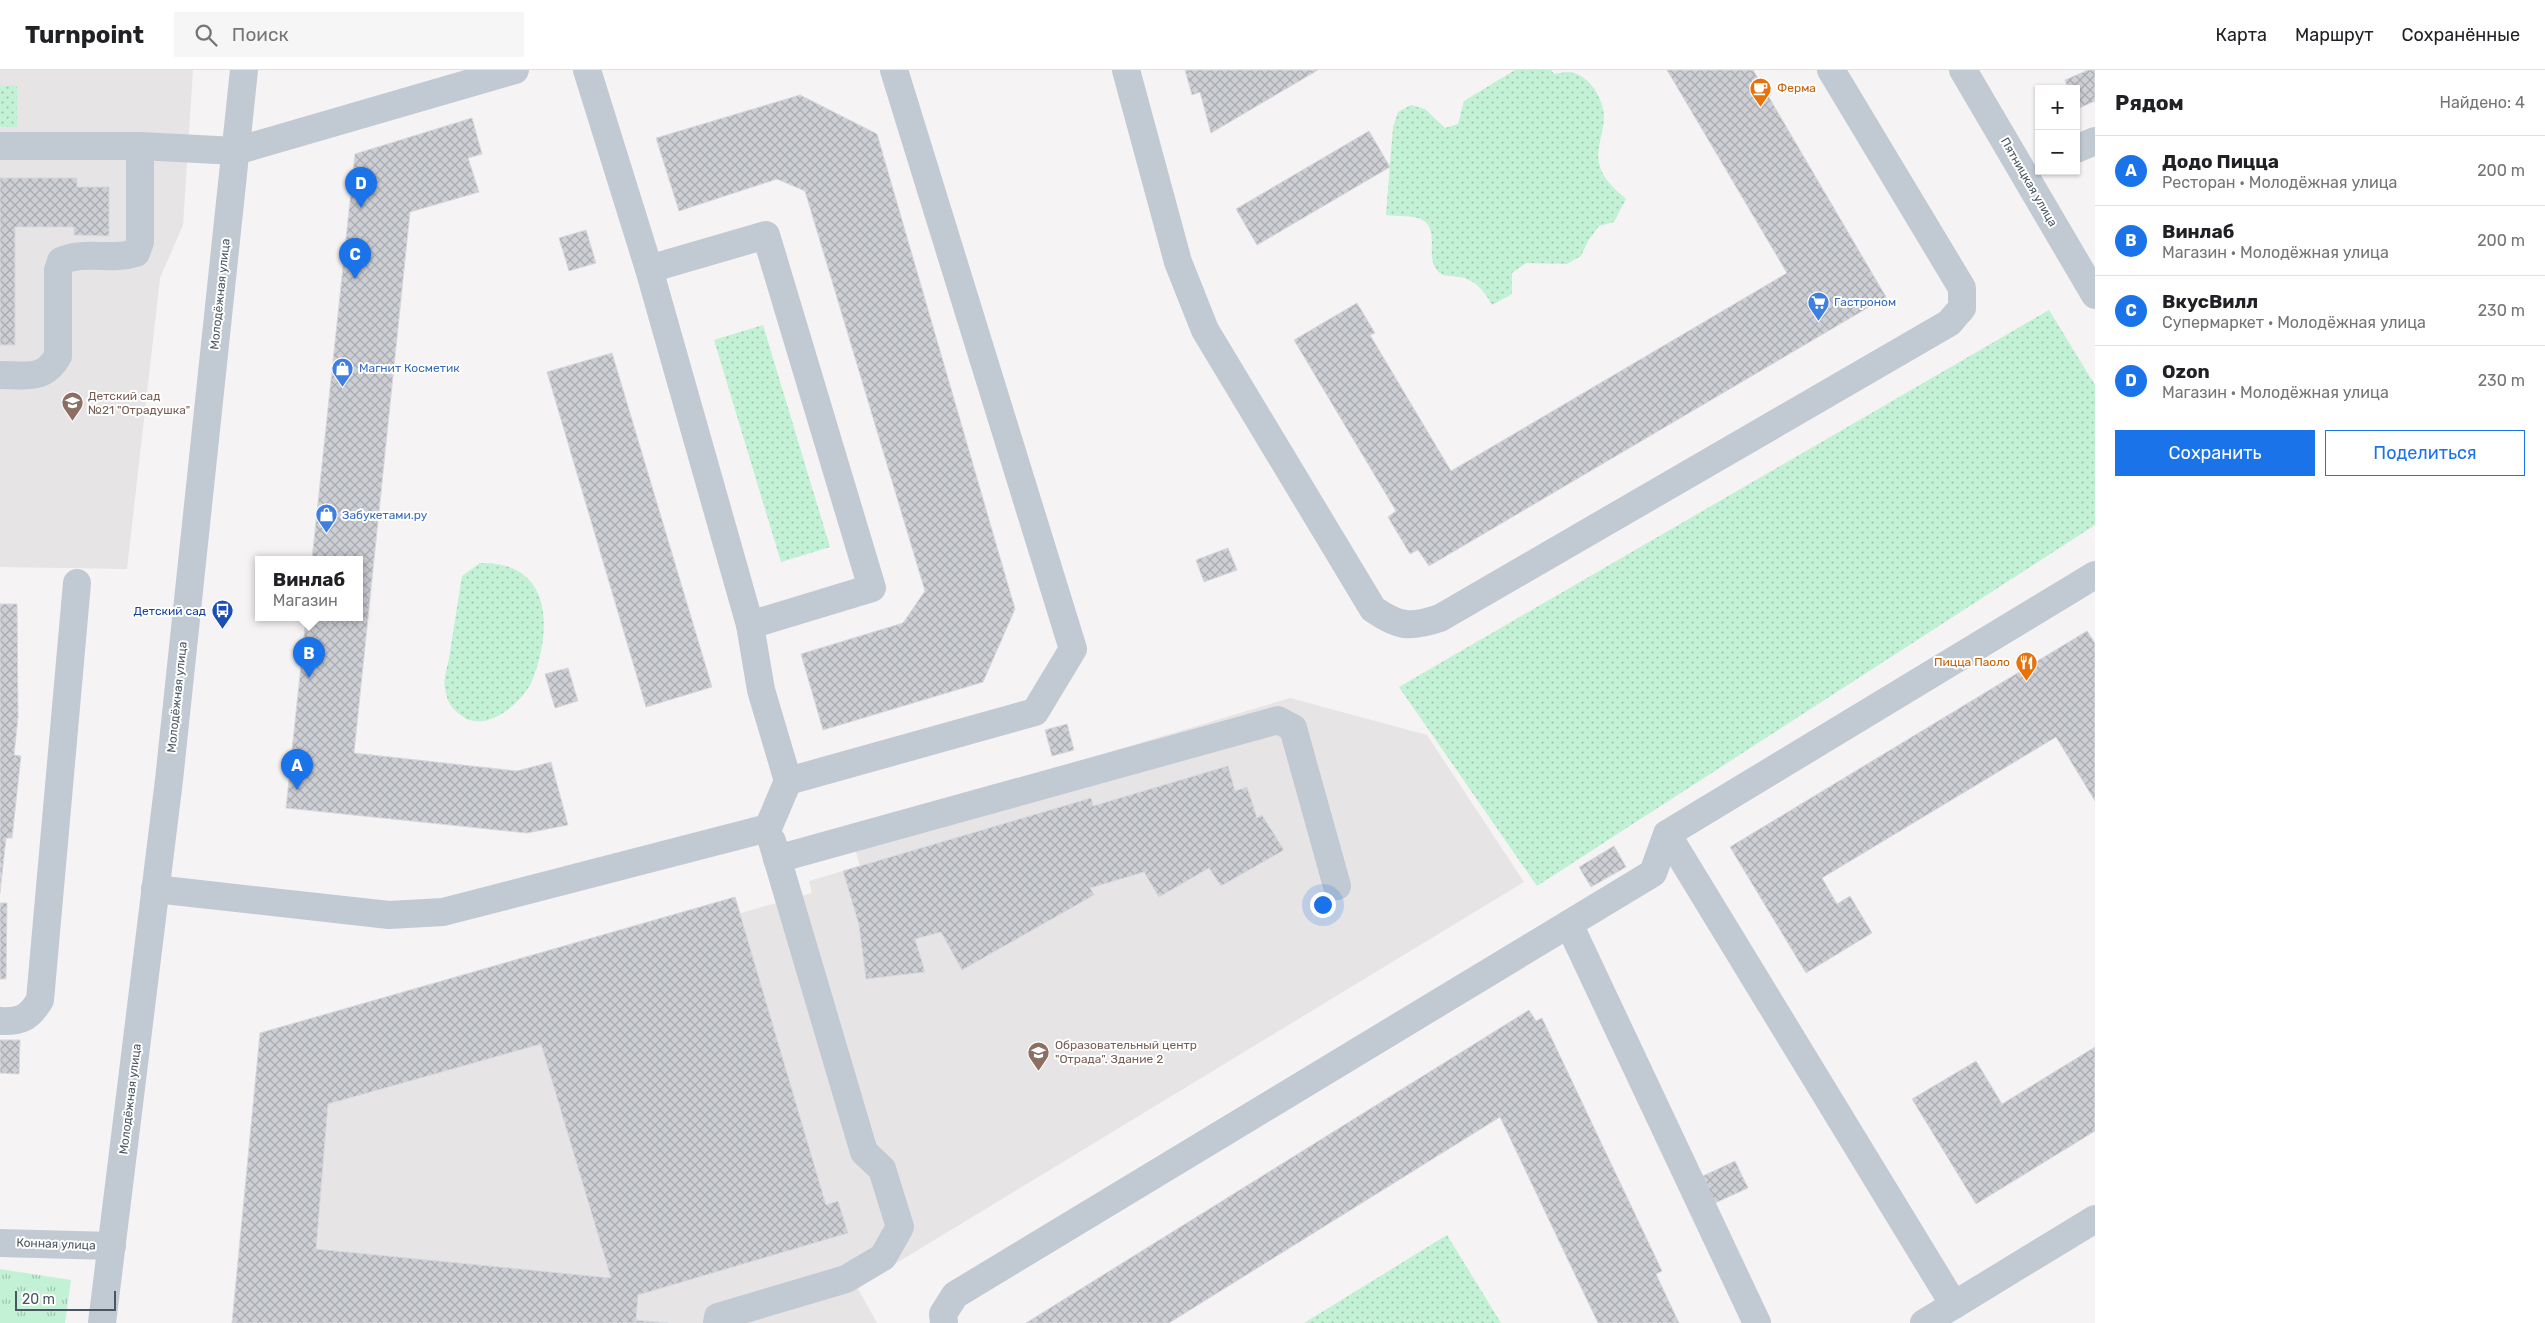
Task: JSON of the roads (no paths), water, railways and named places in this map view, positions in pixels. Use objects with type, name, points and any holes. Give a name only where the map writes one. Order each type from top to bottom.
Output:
[{"type":"street","name":"Молодёжная улица","points":[[102,1323],[156,889],[244,70]]},
{"type":"street","points":[[0,146],[140,146],[236,151],[515,70]]},
{"type":"street","points":[[587,70],[649,269],[750,624],[760,690],[788,781],[768,828],[864,1152],[882,1169],[900,1227],[883,1257],[846,1279],[718,1317],[717,1323]]},
{"type":"street","points":[[788,781],[1035,712],[1073,649],[894,70]]},
{"type":"street","points":[[1126,70],[1178,262],[1205,330],[1373,609],[1390,621],[1415,626],[1440,618],[1562,548],[1949,322],[1962,308],[1962,288],[1831,70]]},
{"type":"street","name":"Пятницкая улица","points":[[1963,70],[2031,169],[2095,295]]},
{"type":"street","points":[[2080,147],[2095,141]]},
{"type":"street","points":[[0,375],[40,375],[51,368],[58,356],[58,270],[61,261],[72,256],[125,256],[136,253],[140,242],[140,146]]},
{"type":"street","points":[[649,269],[766,235],[872,588],[750,624]]},
{"type":"street","points":[[944,1323],[943,1314],[955,1295],[1653,873],[1667,834],[2095,575]]},
{"type":"street","points":[[0,1021],[14,1022],[30,1015],[40,1000],[77,583]]},
{"type":"street","points":[[777,859],[1278,720],[1292,728],[1337,886]]},
{"type":"street","points":[[156,889],[390,915],[443,912],[768,828]]},
{"type":"street","points":[[1667,834],[1954,1305]]},
{"type":"street","points":[[1568,924],[1757,1323]]},
{"type":"street","points":[[1924,1323],[2095,1219]]},
{"type":"street","name":"Конная улица","points":[[0,1243],[112,1246]]},
{"type":"place","name":"Ферма","points":[[1761,107]]},
{"type":"place","name":"Ozon","points":[[361,208]]},
{"type":"place","name":"ВкусВилл","points":[[355,279]]},
{"type":"place","name":"Гастроном","points":[[1818,321]]},
{"type":"place","name":"Магнит Косметик","points":[[343,387]]},
{"type":"place","name":"Детский сад №21 \"Отрадушка\"","points":[[72,422]]},
{"type":"place","name":"Забукетами.ру","points":[[326,534]]},
{"type":"place","name":"Детский сад","points":[[222,630]]},
{"type":"place","name":"Винлаб","points":[[309,678]]},
{"type":"place","name":"Пицца Паоло","points":[[2026,681]]},
{"type":"place","name":"Додо Пицца","points":[[297,790]]},
{"type":"place","name":"Образовательный центр \"Отрада\". Здание 2","points":[[1039,1071]]}]
